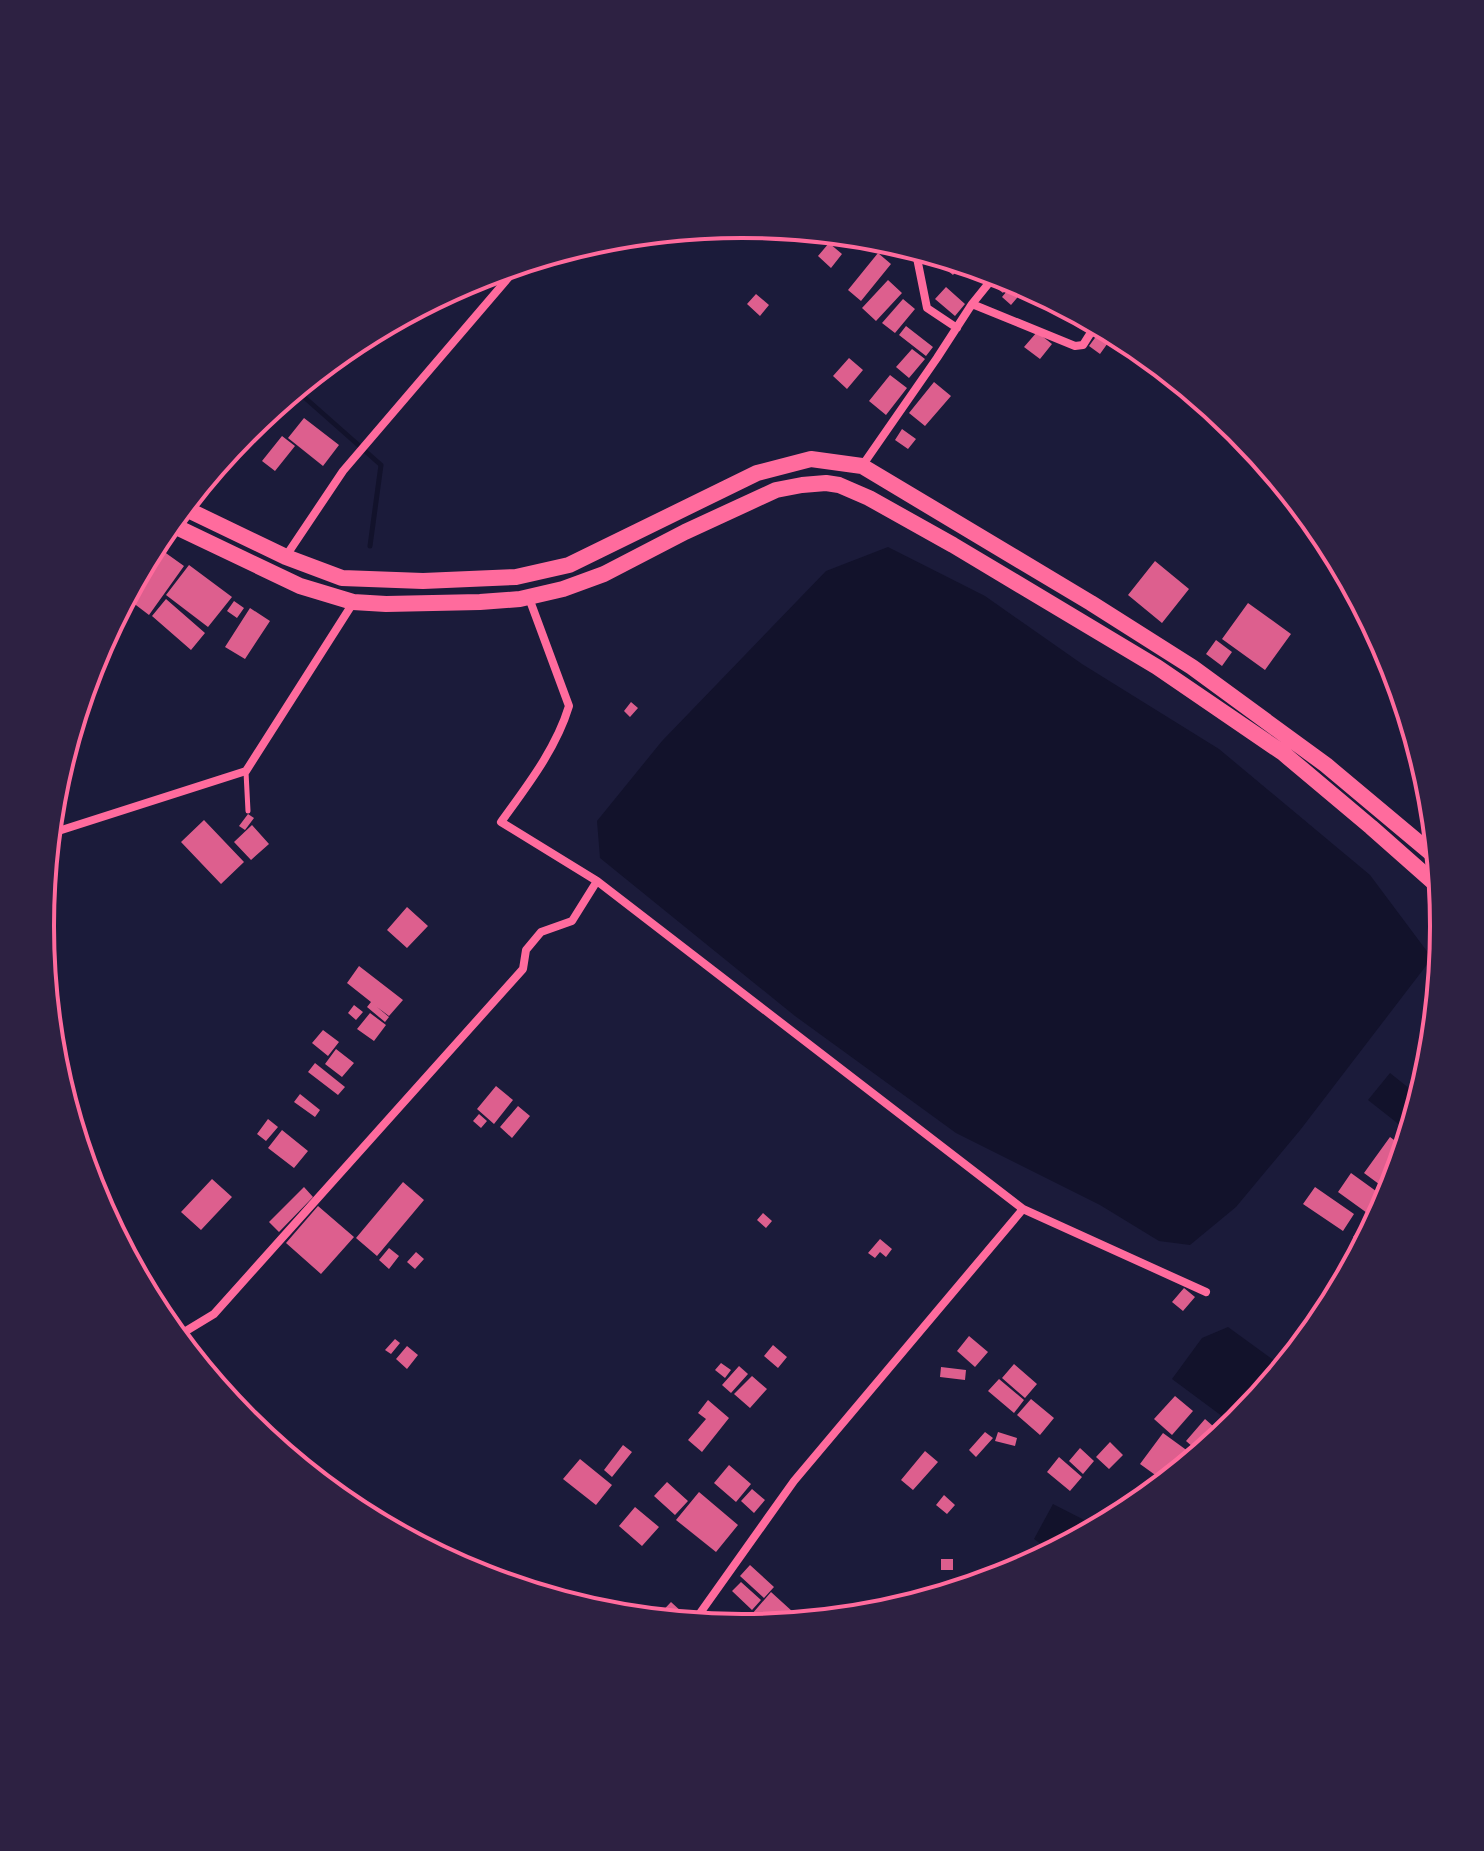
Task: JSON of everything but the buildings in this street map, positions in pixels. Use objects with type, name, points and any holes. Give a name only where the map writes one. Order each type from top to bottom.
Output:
[{"type":"highway","points":[[192,512],[286,557],[342,578],[423,581],[516,577],[569,565],[757,473],[811,459],[862,466],[1192,667],[1326,765],[1425,848]]},
{"type":"highway","points":[[180,529],[300,586],[353,602],[480,602],[528,597],[563,589],[616,569],[685,532],[776,490],[826,483],[839,485],[869,498],[953,545],[1157,667],[1283,753],[1429,878]]},
{"type":"street","points":[[917,260],[927,308],[957,328]]},
{"type":"street","points":[[286,557],[343,471],[507,279]]},
{"type":"street","points":[[862,466],[988,284]]},
{"type":"street","points":[[972,304],[1075,346],[1083,345],[1091,333]]},
{"type":"street","points":[[528,597],[569,706],[535,776],[501,822],[597,881],[1023,1209],[1206,1292]]},
{"type":"street","points":[[61,830],[246,771],[353,602]]},
{"type":"street","points":[[186,1331],[214,1314],[523,969],[526,950],[541,932],[572,921],[597,881]]},
{"type":"street","points":[[701,1612],[794,1481],[1023,1209]]},
{"type":"lane","points":[[246,771],[248,811]]},
{"type":"shaded area","points":[[888,547],[985,596],[1082,664],[1219,749],[1370,875],[1429,954],[1429,962],[1301,1129],[1236,1207],[1190,1245],[1159,1241],[1100,1205],[956,1133],[795,1016],[600,858],[597,821],[662,741],[826,571]]},
{"type":"shaded area","points":[[1390,1073],[1410,1089],[1400,1125],[1368,1100]]},
{"type":"shaded area","points":[[1228,1327],[1274,1361],[1223,1417],[1172,1379],[1202,1338]]},
{"type":"shaded area","points":[[1053,1504],[1086,1521],[1042,1545],[1034,1539]]},
{"type":"waterway","points":[[303,396],[381,465],[370,546]]}]
